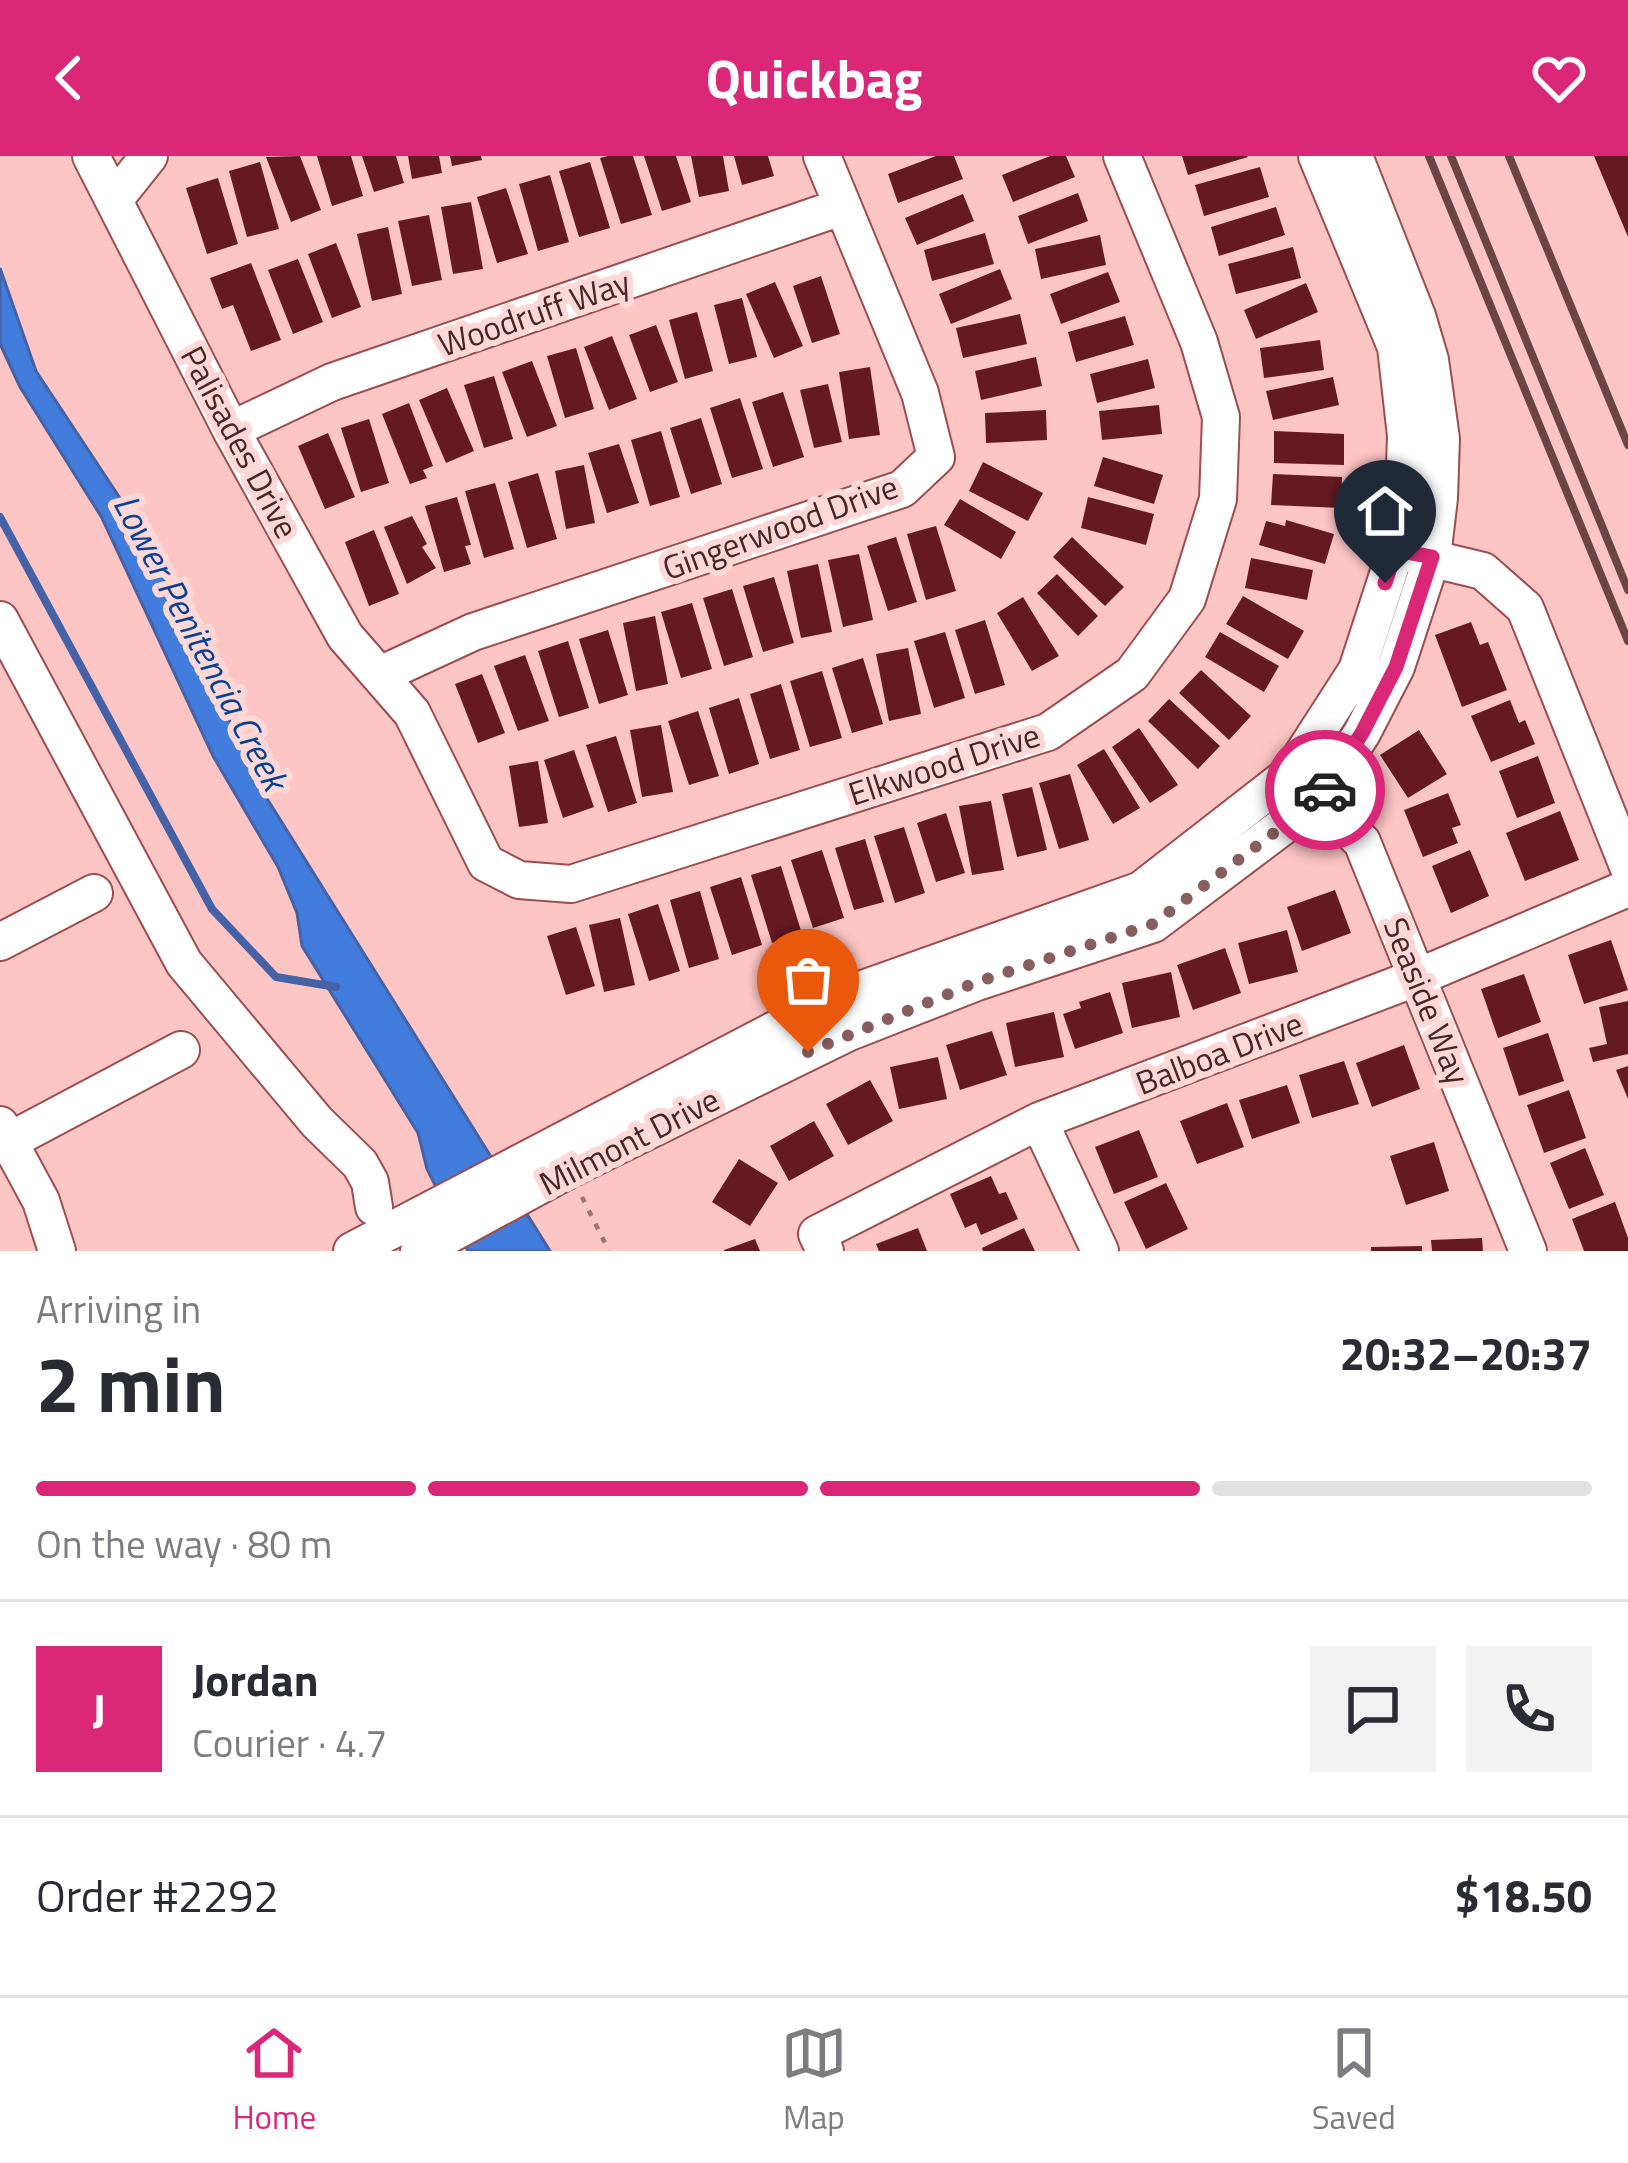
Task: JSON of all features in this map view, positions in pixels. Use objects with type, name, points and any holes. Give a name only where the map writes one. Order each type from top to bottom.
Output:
[{"type":"street","name":"Palisades Drive","points":[[91,156],[231,430],[345,636],[382,674]]},
{"type":"street","points":[[114,200],[149,156]]},
{"type":"street","name":"Gingerwood Drive","points":[[382,674],[473,632],[902,489],[936,457],[920,393],[822,156]]},
{"type":"street","name":"Elkwood Drive","points":[[382,674],[412,713],[486,863],[519,880],[571,884],[1048,732],[1132,674],[1187,599],[1218,499],[1221,417],[1199,342],[1122,156]]},
{"type":"street","name":"Milmont Drive","points":[[559,1158],[832,1000],[1141,890],[1290,774],[1357,670],[1396,550],[1406,436],[1396,347],[1317,156]]},
{"type":"street","name":"Milmont Drive","points":[[352,1251],[847,1033],[977,982],[1153,924],[1319,799],[1362,733],[1396,667],[1432,557],[1441,439],[1430,360],[1417,316],[1354,156]]},
{"type":"street","name":"Woodruff Way","points":[[231,430],[332,382],[841,207]]},
{"type":"street","points":[[1396,550],[1483,572],[1525,608],[1628,866]]},
{"type":"street","points":[[0,620],[184,963],[317,1122],[360,1164],[398,1229]]},
{"type":"street","name":"Seaside Way","points":[[1290,774],[1362,842],[1528,1251]]},
{"type":"street","name":"Balboa Drive","points":[[821,1243],[1039,1121],[1418,977],[1628,889]]},
{"type":"street","points":[[0,942],[94,893]]},
{"type":"street","points":[[57,1251],[40,1201],[3,1138],[181,1050]]},
{"type":"street","points":[[1039,1121],[1100,1251]]},
{"type":"water","points":[[0,268],[36,371],[143,533],[261,789],[550,1251],[468,1251],[427,1169],[418,1133],[302,946],[297,913],[278,867],[213,756],[102,518],[20,387],[0,344]]},
{"type":"building","points":[[300,156],[321,210],[291,222],[266,157]]},
{"type":"building","points":[[317,156],[351,156],[363,196],[332,206]]},
{"type":"building","points":[[362,156],[396,156],[404,183],[374,192]]},
{"type":"building","points":[[408,156],[439,156],[442,173],[412,179]]},
{"type":"building","points":[[450,156],[481,156],[482,160],[452,166]]},
{"type":"building","points":[[633,156],[652,215],[621,224],[600,158]]},
{"type":"building","points":[[644,156],[676,156],[691,202],[662,211]]},
{"type":"building","points":[[691,156],[723,156],[729,191],[699,197]]},
{"type":"building","points":[[734,156],[768,156],[774,176],[742,185]]},
{"type":"building","points":[[936,156],[954,156],[963,179],[898,203],[888,174]]},
{"type":"building","points":[[1050,156],[1066,156],[1075,177],[1013,202],[1002,175]]},
{"type":"building","points":[[1182,156],[1247,156],[1248,157],[1188,175]]},
{"type":"building","points":[[1594,156],[1628,156],[1628,237]]},
{"type":"building","points":[[260,162],[279,229],[247,237],[229,171]]},
{"type":"building","points":[[590,162],[610,228],[579,237],[559,171]]},
{"type":"building","points":[[1260,167],[1269,197],[1204,216],[1195,185]]},
{"type":"building","points":[[550,175],[569,242],[538,251],[519,184]]},
{"type":"building","points":[[218,178],[238,244],[207,254],[186,188]]},
{"type":"building","points":[[506,188],[528,254],[497,263],[477,197]]},
{"type":"building","points":[[1078,193],[1088,221],[1028,244],[1018,216]]},
{"type":"building","points":[[963,194],[974,221],[917,245],[905,218]]},
{"type":"building","points":[[471,202],[483,269],[453,274],[441,207]]},
{"type":"building","points":[[1276,207],[1285,235],[1219,256],[1211,227]]},
{"type":"building","points":[[429,215],[442,280],[412,286],[398,221]]},
{"type":"building","points":[[388,227],[402,294],[372,301],[357,234]]},
{"type":"building","points":[[985,233],[994,264],[932,281],[924,250]]},
{"type":"building","points":[[1100,235],[1106,265],[1041,279],[1035,249]]},
{"type":"building","points":[[336,243],[361,307],[332,318],[308,254]]},
{"type":"building","points":[[1293,247],[1301,278],[1236,294],[1228,264]]},
{"type":"building","points":[[298,259],[323,322],[293,334],[268,270]]},
{"type":"building","points":[[251,263],[281,340],[251,351],[233,305],[222,309],[210,278]]},
{"type":"building","points":[[1000,269],[1012,299],[951,324],[939,294]]},
{"type":"building","points":[[1108,272],[1120,302],[1061,324],[1050,294]]},
{"type":"building","points":[[821,276],[840,334],[812,343],[793,286]]},
{"type":"building","points":[[775,282],[803,346],[774,358],[746,294]]},
{"type":"building","points":[[1306,283],[1318,312],[1256,339],[1244,310]]},
{"type":"building","points":[[742,298],[757,357],[729,364],[714,305]]},
{"type":"building","points":[[697,312],[713,371],[685,379],[669,320]]},
{"type":"building","points":[[1020,314],[1027,344],[963,358],[956,328]]},
{"type":"building","points":[[1125,316],[1134,345],[1076,362],[1068,332]]},
{"type":"building","points":[[656,325],[678,382],[650,392],[629,335]]},
{"type":"building","points":[[612,336],[637,399],[609,410],[584,347]]},
{"type":"building","points":[[1320,340],[1324,370],[1264,378],[1260,348]]},
{"type":"building","points":[[576,348],[594,409],[565,418],[547,356]]},
{"type":"building","points":[[1036,357],[1042,386],[981,400],[975,371]]},
{"type":"building","points":[[1148,359],[1155,388],[1097,403],[1090,374]]},
{"type":"building","points":[[532,361],[557,426],[527,437],[502,372]]},
{"type":"building","points":[[870,367],[880,435],[849,439],[839,372]]},
{"type":"building","points":[[494,376],[513,439],[484,448],[464,385]]},
{"type":"building","points":[[1333,377],[1339,405],[1273,420],[1266,391]]},
{"type":"building","points":[[828,384],[842,442],[814,448],[800,390]]},
{"type":"building","points":[[447,388],[474,451],[446,463],[419,400]]},
{"type":"building","points":[[783,392],[804,457],[773,467],[752,402]]},
{"type":"building","points":[[740,398],[763,469],[732,478],[710,408]]},
{"type":"building","points":[[409,403],[433,466],[423,470],[427,478],[410,484],[382,414]]},
{"type":"building","points":[[1159,405],[1162,434],[1102,440],[1099,411]]},
{"type":"building","points":[[1046,410],[1047,440],[986,443],[985,413]]},
{"type":"building","points":[[701,418],[722,484],[691,494],[670,428]]},
{"type":"building","points":[[369,419],[389,483],[361,492],[341,428]]},
{"type":"building","points":[[661,431],[680,497],[650,506],[631,440]]},
{"type":"building","points":[[1274,431],[1344,434],[1344,465],[1274,463]]},
{"type":"building","points":[[328,433],[355,497],[325,509],[298,446]]},
{"type":"building","points":[[619,444],[639,503],[607,513],[588,453]]},
{"type":"building","points":[[1103,457],[1163,475],[1154,504],[1094,486]]},
{"type":"building","points":[[983,462],[1043,493],[1028,521],[969,491]]},
{"type":"building","points":[[584,465],[595,523],[566,529],[555,471]]},
{"type":"building","points":[[538,473],[557,539],[527,548],[508,482]]},
{"type":"building","points":[[1273,474],[1342,477],[1341,508],[1271,505]]},
{"type":"building","points":[[495,483],[514,549],[484,558],[465,491]]},
{"type":"building","points":[[457,497],[471,545],[465,546],[471,564],[444,572],[425,506]]},
{"type":"building","points":[[1088,497],[1154,514],[1146,545],[1081,528]]},
{"type":"building","points":[[960,499],[1016,532],[1001,559],[944,525]]},
{"type":"building","points":[[412,516],[427,544],[422,547],[436,568],[407,584],[384,527]]},
{"type":"building","points":[[1286,520],[1334,534],[1325,564],[1259,545],[1266,521],[1285,526]]},
{"type":"building","points":[[936,526],[956,591],[926,600],[907,534]]},
{"type":"building","points":[[374,530],[399,594],[369,606],[345,542]]},
{"type":"building","points":[[896,537],[917,602],[888,611],[867,546]]},
{"type":"building","points":[[1072,537],[1124,587],[1105,606],[1053,557]]},
{"type":"building","points":[[859,554],[873,620],[843,627],[828,560]]},
{"type":"building","points":[[1251,558],[1313,570],[1307,600],[1245,588]]},
{"type":"building","points":[[818,564],[832,632],[801,638],[787,571]]},
{"type":"building","points":[[1057,574],[1098,616],[1078,636],[1037,593]]},
{"type":"building","points":[[774,577],[794,643],[763,652],[743,586]]},
{"type":"building","points":[[732,589],[753,657],[724,666],[703,598]]},
{"type":"building","points":[[1243,596],[1304,631],[1288,659],[1226,624]]},
{"type":"building","points":[[1023,597],[1059,656],[1032,671],[997,613]]},
{"type":"building","points":[[692,603],[712,669],[681,678],[661,612]]},
{"type":"building","points":[[655,616],[668,684],[636,691],[623,623]]},
{"type":"building","points":[[985,620],[1005,685],[975,694],[955,630]]},
{"type":"building","points":[[1471,622],[1480,645],[1488,642],[1507,690],[1462,707],[1435,635]]},
{"type":"building","points":[[608,630],[628,695],[599,704],[579,639]]},
{"type":"building","points":[[945,632],[965,698],[934,708],[914,641]]},
{"type":"building","points":[[1220,632],[1279,666],[1264,692],[1205,657]]},
{"type":"building","points":[[568,641],[589,708],[559,717],[538,651]]},
{"type":"building","points":[[908,648],[921,714],[889,721],[876,654]]},
{"type":"building","points":[[525,655],[549,721],[518,731],[494,666]]},
{"type":"building","points":[[863,658],[883,724],[852,733],[832,668]]},
{"type":"building","points":[[1201,670],[1251,716],[1229,740],[1179,693]]},
{"type":"building","points":[[822,671],[842,738],[810,747],[790,681]]},
{"type":"building","points":[[482,674],[505,733],[478,743],[455,684]]},
{"type":"building","points":[[781,684],[800,750],[770,759],[750,694]]},
{"type":"building","points":[[739,698],[759,764],[729,774],[709,708]]},
{"type":"building","points":[[1169,699],[1220,746],[1198,769],[1148,721]]},
{"type":"building","points":[[1510,700],[1535,744],[1491,762],[1471,716]]},
{"type":"building","points":[[698,711],[719,776],[689,785],[668,721]]},
{"type":"building","points":[[661,725],[673,792],[642,797],[630,730]]},
{"type":"building","points":[[1139,728],[1178,785],[1150,803],[1112,747]]},
{"type":"building","points":[[1419,730],[1447,774],[1408,798],[1380,755]]},
{"type":"building","points":[[616,736],[637,803],[608,812],[586,745]]},
{"type":"building","points":[[1104,749],[1140,808],[1113,824],[1077,765]]},
{"type":"building","points":[[574,750],[594,807],[563,818],[544,760]]},
{"type":"building","points":[[1538,756],[1555,803],[1517,818],[1499,771]]},
{"type":"building","points":[[538,761],[548,823],[519,827],[509,766]]},
{"type":"building","points":[[1070,774],[1089,840],[1059,849],[1039,783]]},
{"type":"building","points":[[1032,787],[1047,850],[1017,857],[1002,794]]},
{"type":"building","points":[[1448,793],[1461,825],[1452,828],[1458,843],[1423,857],[1404,810]]},
{"type":"building","points":[[991,801],[1004,870],[972,875],[959,806]]},
{"type":"building","points":[[1560,811],[1579,860],[1525,881],[1506,833]]},
{"type":"building","points":[[946,813],[965,873],[936,882],[917,823]]},
{"type":"building","points":[[904,827],[925,893],[895,903],[874,836]]},
{"type":"building","points":[[865,839],[884,902],[854,910],[835,848]]},
{"type":"building","points":[[822,850],[844,918],[813,928],[791,860]]},
{"type":"building","points":[[1470,850],[1489,896],[1451,913],[1432,866]]},
{"type":"building","points":[[781,866],[802,934],[772,943],[751,875]]},
{"type":"building","points":[[741,877],[762,945],[732,955],[710,887]]},
{"type":"building","points":[[1335,890],[1351,933],[1302,951],[1287,907]]},
{"type":"building","points":[[700,891],[719,959],[689,968],[670,900]]},
{"type":"building","points":[[658,904],[680,971],[649,981],[628,914]]},
{"type":"building","points":[[620,918],[635,985],[604,992],[589,925]]},
{"type":"building","points":[[576,927],[595,986],[566,995],[547,936]]},
{"type":"building","points":[[1287,930],[1298,972],[1249,984],[1238,943]]},
{"type":"building","points":[[1611,940],[1628,990],[1584,1004],[1568,955]]},
{"type":"building","points":[[1225,948],[1241,993],[1193,1010],[1177,965]]},
{"type":"building","points":[[1171,972],[1180,1017],[1132,1028],[1122,983]]},
{"type":"building","points":[[1524,974],[1541,1022],[1498,1038],[1481,989]]},
{"type":"building","points":[[1110,992],[1123,1033],[1075,1049],[1063,1014],[1081,1008],[1079,1002]]},
{"type":"building","points":[[1628,1001],[1628,1054],[1593,1062],[1589,1048],[1607,1044],[1599,1007]]},
{"type":"building","points":[[1054,1012],[1064,1057],[1015,1067],[1006,1023]]},
{"type":"building","points":[[992,1031],[1007,1075],[960,1090],[946,1045]]},
{"type":"building","points":[[1548,1033],[1564,1081],[1519,1096],[1503,1048]]},
{"type":"building","points":[[1404,1045],[1420,1089],[1372,1107],[1356,1063]]},
{"type":"building","points":[[938,1057],[947,1099],[899,1109],[890,1067]]},
{"type":"building","points":[[1344,1061],[1359,1104],[1312,1118],[1299,1075]]},
{"type":"building","points":[[1628,1066],[1628,1099],[1616,1070]]},
{"type":"building","points":[[870,1080],[893,1121],[848,1145],[826,1104]]},
{"type":"building","points":[[1287,1085],[1300,1123],[1252,1139],[1239,1100]]},
{"type":"building","points":[[1569,1090],[1586,1138],[1544,1153],[1527,1105]]},
{"type":"building","points":[[1227,1103],[1244,1147],[1197,1164],[1180,1121]]},
{"type":"building","points":[[814,1121],[834,1156],[789,1181],[770,1146]]},
{"type":"building","points":[[1139,1130],[1158,1177],[1114,1194],[1095,1147]]},
{"type":"building","points":[[1434,1142],[1449,1191],[1406,1205],[1390,1156]]},
{"type":"building","points":[[1585,1148],[1604,1195],[1569,1209],[1550,1163]]},
{"type":"building","points":[[739,1159],[778,1183],[750,1226],[712,1202]]},
{"type":"building","points":[[991,1176],[999,1194],[1006,1192],[1018,1219],[981,1235],[976,1223],[965,1228],[950,1194]]},
{"type":"building","points":[[1166,1183],[1188,1229],[1146,1249],[1124,1202]]},
{"type":"building","points":[[1615,1202],[1628,1251],[1584,1251],[1572,1219]]},
{"type":"building","points":[[918,1228],[927,1251],[879,1251],[876,1244]]},
{"type":"building","points":[[1024,1228],[1035,1251],[983,1251],[982,1248]]},
{"type":"building","points":[[1482,1238],[1483,1251],[1432,1251],[1431,1240]]},
{"type":"building","points":[[755,1239],[760,1251],[724,1251],[724,1250]]},
{"type":"building","points":[[1422,1246],[1422,1251],[1371,1251],[1371,1247]]},
{"type":"waterway","name":"Lower Penitencia Creek","points":[[0,517],[212,909],[276,977],[336,987]]},
{"type":"railway","points":[[1429,156],[1628,641]]},
{"type":"railway","points":[[1451,156],[1628,590]]},
{"type":"railway","points":[[1509,156],[1628,445]]},
{"type":"way so far","points":[[808,1052],[977,982],[1153,924],[1325,790]]},
{"type":"route","points":[[1325,790],[1396,667],[1432,557],[1396,550],[1385,583]]}]
